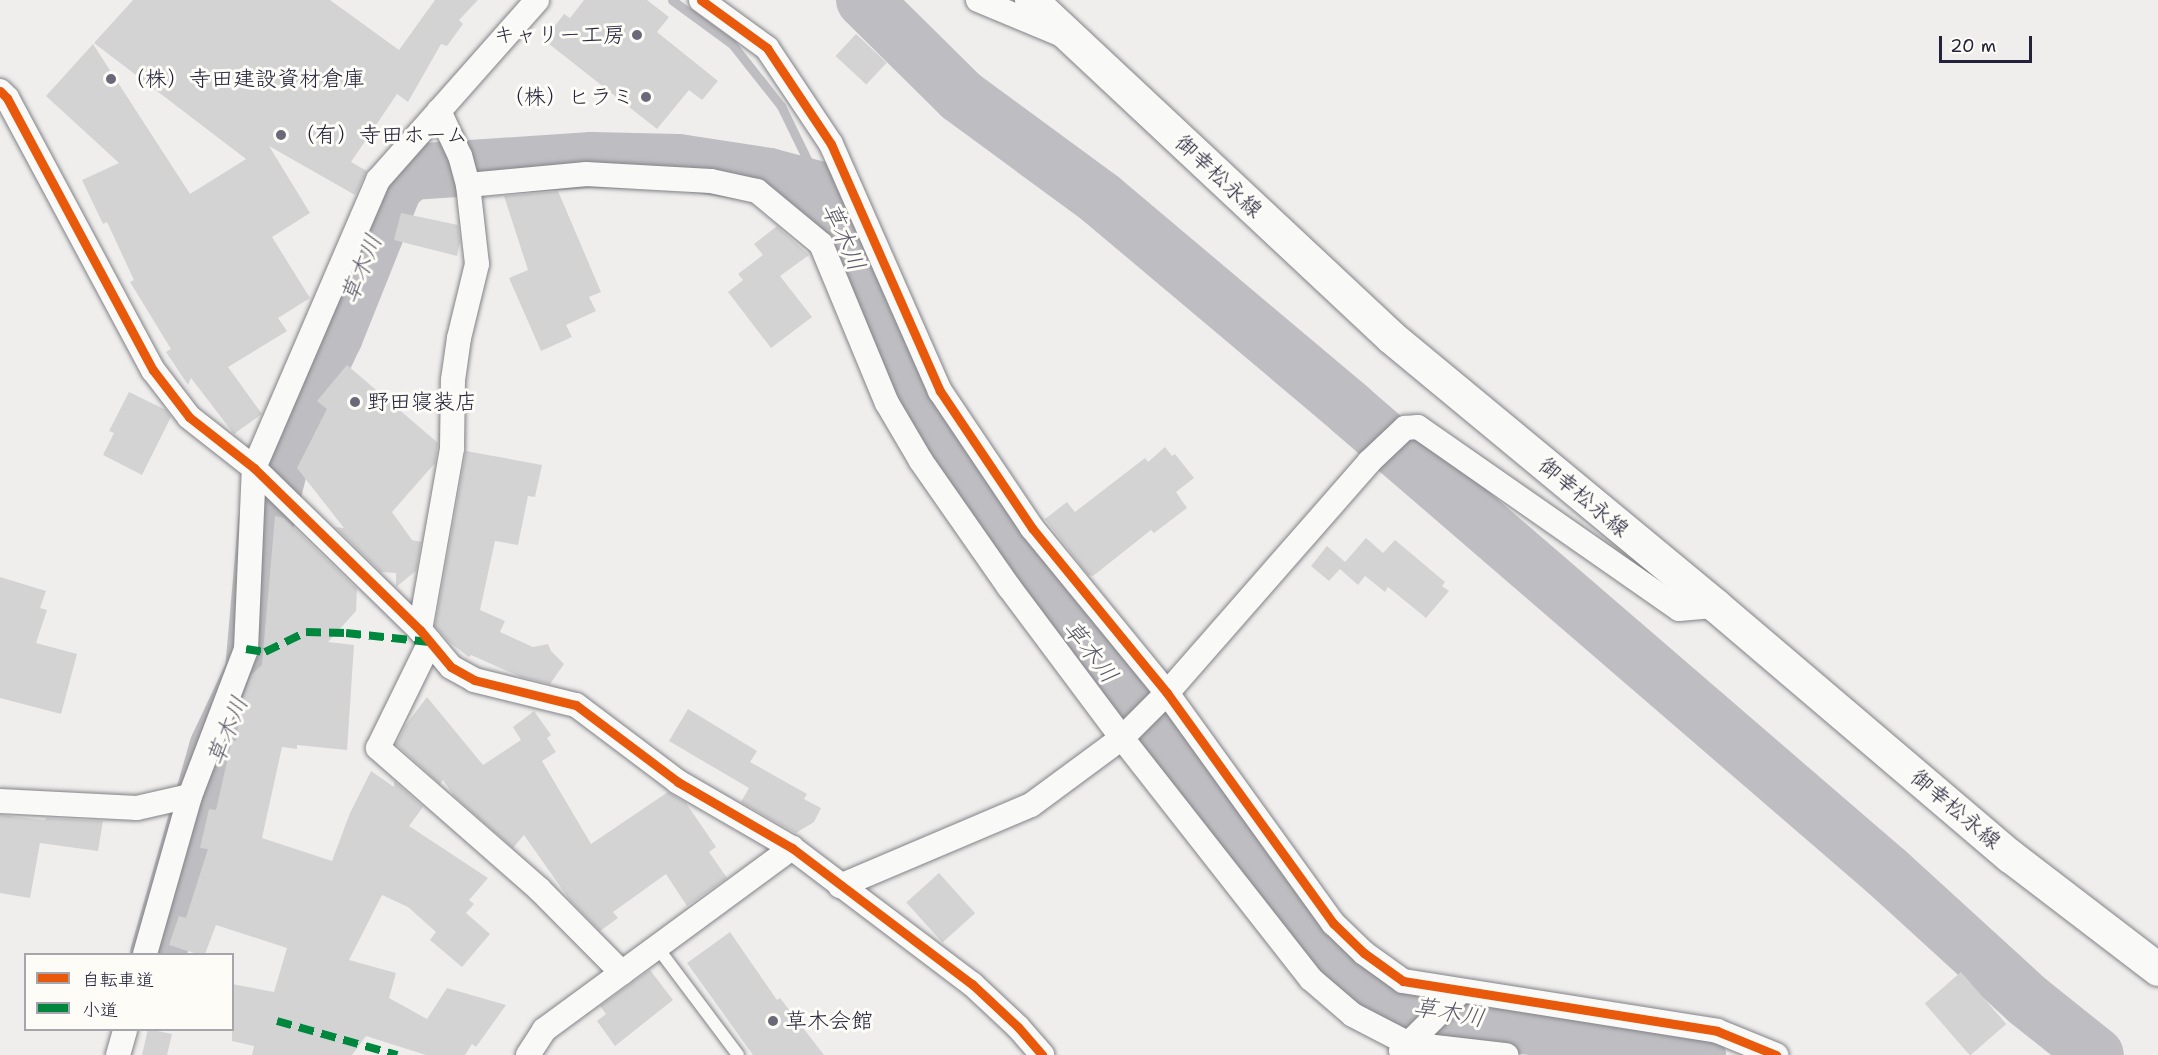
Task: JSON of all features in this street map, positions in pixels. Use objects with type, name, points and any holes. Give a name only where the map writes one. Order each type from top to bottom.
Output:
[{"type":"main road","name":"御幸松永線","points":[[1031,0],[1391,337],[1716,606],[2010,856],[2158,969]]},
{"type":"street","points":[[145,953],[190,796],[246,649],[268,481],[378,180],[537,0]]},
{"type":"street","points":[[701,0],[767,48],[831,144],[940,391],[1032,528],[1333,923],[1364,953],[1403,981],[1455,998],[1717,1031],[1776,1055]]},
{"type":"street","points":[[978,0],[1076,40]]},
{"type":"street","points":[[0,91],[7,98],[153,370],[189,417],[268,481],[425,636],[451,667],[474,680],[576,705],[678,782],[792,848],[972,984],[1018,1027],[1042,1055]]},
{"type":"street","points":[[440,111],[464,171],[477,264],[459,338],[453,381],[452,448],[425,636],[378,748],[539,889],[622,973]]},
{"type":"street","points":[[464,171],[586,174],[711,181],[757,191],[821,244],[887,403],[921,461],[1010,587],[1127,733],[1311,980],[1353,1015],[1408,1045],[1506,1055]]},
{"type":"street","points":[[840,886],[1031,805],[1127,733],[1162,698],[1388,443],[1405,428],[1418,427],[1679,609],[1716,606]]},
{"type":"street","points":[[0,801],[137,808],[190,796]]},
{"type":"street","points":[[528,1055],[544,1030],[792,848]]},
{"type":"street","points":[[1408,1045],[1455,998]]},
{"type":"street","points":[[118,1055],[124,1031]]},
{"type":"lane","points":[[657,946],[738,1055]]},
{"type":"building","points":[[133,0],[330,0],[399,50],[435,0],[478,0],[459,20],[463,24],[447,46],[441,44],[408,102],[397,94],[351,162],[367,171],[355,195],[269,146],[310,213],[272,237],[310,298],[278,318],[287,331],[228,367],[262,414],[234,434],[191,378],[188,385],[166,352],[171,349],[130,282],[134,280],[107,222],[103,224],[82,180],[119,163],[46,96],[93,44],[190,194],[246,159],[94,43]]},
{"type":"building","points":[[584,0],[647,0],[669,17],[657,32],[718,81],[702,100],[689,90],[657,129],[544,40],[564,14],[570,18]]},
{"type":"building","points":[[856,34],[887,63],[866,85],[836,56]]},
{"type":"building","points":[[558,191],[601,292],[589,297],[596,311],[566,325],[572,337],[541,351],[509,278],[528,270],[504,196]]},
{"type":"building","points":[[401,213],[458,225],[460,242],[457,256],[394,240]]},
{"type":"building","points":[[777,226],[809,255],[780,276],[812,317],[771,348],[728,292],[743,280],[738,274],[763,255],[754,244]]},
{"type":"building","points":[[347,365],[438,443],[435,463],[392,512],[412,540],[421,542],[416,571],[396,587],[396,573],[381,572],[335,527],[344,528],[297,468],[327,409],[317,401]]},
{"type":"building","points":[[129,392],[166,410],[171,417],[142,475],[103,455],[114,433],[109,431]]},
{"type":"building","points":[[1165,447],[1172,456],[1175,454],[1194,478],[1176,492],[1187,508],[1154,533],[1151,530],[1093,576],[1088,575],[1045,519],[1067,502],[1075,512],[1145,458],[1148,462]]},
{"type":"building","points":[[466,451],[542,465],[535,497],[528,496],[518,545],[495,541],[480,610],[505,621],[500,632],[533,647],[548,644],[551,651],[564,664],[550,684],[521,677],[471,655],[469,657],[448,641],[435,626]]},
{"type":"building","points":[[275,516],[284,518],[357,589],[356,611],[328,642],[354,645],[347,750],[297,745],[297,749],[282,747],[262,838],[332,861],[350,813],[371,771],[394,787],[394,781],[423,807],[409,826],[488,878],[469,900],[474,904],[466,913],[490,934],[462,967],[430,940],[436,932],[408,907],[382,895],[349,960],[396,973],[389,998],[427,1019],[447,988],[506,1005],[476,1047],[472,1044],[465,1055],[426,1055],[366,1036],[352,1055],[252,1055],[254,1046],[232,1041],[234,984],[274,992],[287,948],[216,925],[205,953],[194,953],[169,945],[179,916],[186,918],[208,849],[200,848],[209,809],[216,810],[232,740],[236,741],[242,700],[251,675],[262,665]]},
{"type":"building","points":[[1366,538],[1383,553],[1395,540],[1445,582],[1442,586],[1449,591],[1426,618],[1388,587],[1385,592],[1365,576],[1358,585],[1340,569],[1329,581],[1311,566],[1327,546],[1345,562]]},
{"type":"building","points":[[0,577],[46,591],[40,608],[47,610],[36,643],[77,654],[61,714],[0,698]]},
{"type":"building","points":[[427,697],[483,765],[521,740],[513,727],[534,711],[551,735],[547,738],[556,752],[542,761],[591,844],[668,792],[686,803],[716,847],[709,852],[727,878],[687,906],[666,874],[613,912],[618,918],[600,931],[569,899],[524,835],[513,848],[454,796],[443,780],[440,784],[396,744],[405,726]]},
{"type":"building","points":[[688,709],[757,751],[750,762],[807,794],[804,799],[821,808],[814,822],[796,833],[783,826],[741,802],[749,788],[669,741]]},
{"type":"building","points":[[0,815],[45,820],[46,818],[103,821],[98,851],[40,843],[30,898],[0,893]]},
{"type":"building","points":[[939,873],[975,913],[942,943],[906,902]]},
{"type":"building","points":[[730,932],[777,1000],[780,998],[824,1055],[753,1055],[687,963]]},
{"type":"building","points":[[650,970],[673,1000],[615,1046],[597,1021],[606,1014],[600,1006]]},
{"type":"building","points":[[1961,972],[2006,1024],[1970,1055],[1925,1003]]},
{"type":"building","points":[[148,1031],[172,1034],[167,1055],[142,1055]]},
{"type":"waterway","points":[[672,0],[732,44],[781,106],[822,190]]},
{"type":"waterway","points":[[864,0],[961,96],[1101,199],[1350,409],[1887,872],[2027,1000],[2096,1055]]},
{"type":"waterway","name":"草木川","points":[[158,953],[217,748],[253,671],[266,523],[288,434],[335,336],[395,186],[411,172],[592,160],[678,162],[769,176],[822,190],[924,420],[1007,546],[1309,930],[1360,979],[1405,1006],[1698,1055]]},
{"type":"marked path","points":[[246,649],[265,652],[306,632],[346,633],[430,642]]},
{"type":"marked path","points":[[277,1021],[397,1055]]},
{"type":"cycle path","points":[[701,0],[767,48],[831,144],[940,391],[1032,528],[1167,693],[1333,923],[1364,953],[1403,981],[1717,1031],[1776,1055]]},
{"type":"cycle path","points":[[0,91],[7,98],[153,370],[189,417],[254,468],[420,630],[451,667],[474,680],[576,705],[678,782],[792,848],[972,984],[1018,1027],[1042,1055]]},
{"type":"place","name":"キャリー工房","points":[[637,35]]},
{"type":"place","name":"（株）寺田建設資材倉庫","points":[[111,79]]},
{"type":"place","name":"（株）ヒラミ","points":[[646,97]]},
{"type":"place","name":"（有）寺田ホーム","points":[[281,135]]},
{"type":"place","name":"野田寝装店","points":[[355,402]]},
{"type":"place","name":"草木会館","points":[[773,1021]]}]
